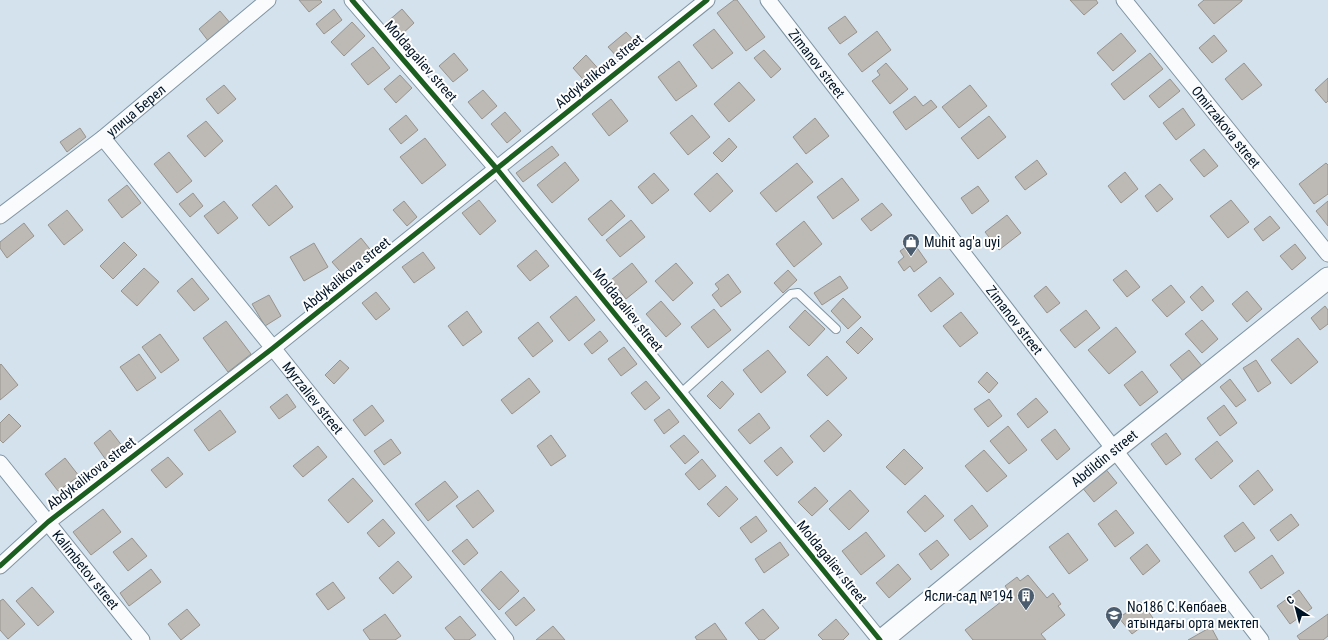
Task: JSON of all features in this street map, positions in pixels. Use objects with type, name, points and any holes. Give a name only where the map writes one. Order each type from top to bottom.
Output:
[{"type":"main road","name":"Abdildin street","points":[[881,640],[1328,278]]},
{"type":"street","name":"улица Берел","points":[[0,216],[103,138],[268,0]]},
{"type":"street","name":"Moldagaliev street","points":[[352,0],[498,168],[881,640]]},
{"type":"street","name":"Abdykalikova street","points":[[0,566],[48,522],[273,348],[706,0]]},
{"type":"street","name":"Zimanov street","points":[[768,0],[1261,640]]},
{"type":"street","name":"Omirzakova street","points":[[1124,0],[1328,254]]},
{"type":"street","name":"Myrzaliev street","points":[[103,138],[506,640]]},
{"type":"street","name":"Kalimbetov street","points":[[0,463],[142,640]]},
{"type":"lane","points":[[680,394],[791,294],[798,293],[836,329]]},
{"type":"building","points":[[299,0],[320,0],[322,2],[309,12]]},
{"type":"building","points":[[734,0],[737,0],[765,37],[746,51],[717,13]]},
{"type":"building","points":[[1070,0],[1096,0],[1098,3],[1084,15]]},
{"type":"building","points":[[1204,0],[1242,1],[1214,24],[1198,5]]},
{"type":"building","points":[[334,9],[342,20],[324,34],[316,24]]},
{"type":"building","points":[[402,9],[414,23],[400,36],[387,22]]},
{"type":"building","points":[[220,11],[231,24],[209,42],[199,29]]},
{"type":"building","points":[[845,16],[857,32],[840,44],[828,28]]},
{"type":"building","points":[[352,22],[365,36],[344,56],[331,42]]},
{"type":"building","points":[[714,29],[733,53],[712,69],[693,45]]},
{"type":"building","points":[[877,31],[891,50],[862,72],[848,54]]},
{"type":"building","points":[[626,32],[637,44],[619,59],[608,47]]},
{"type":"building","points":[[1121,33],[1136,51],[1113,71],[1097,53]]},
{"type":"building","points":[[1214,35],[1227,51],[1212,63],[1199,48]]},
{"type":"building","points":[[373,47],[390,68],[368,85],[351,64]]},
{"type":"building","points":[[764,50],[781,69],[771,78],[754,58]]},
{"type":"building","points":[[454,53],[468,70],[453,82],[439,66]]},
{"type":"building","points":[[1150,53],[1163,69],[1124,100],[1111,84]]},
{"type":"building","points":[[586,55],[603,74],[589,86],[573,68]]},
{"type":"building","points":[[679,61],[697,86],[676,101],[658,77]]},
{"type":"building","points":[[886,63],[908,89],[890,104],[872,81],[880,75],[877,71]]},
{"type":"building","points":[[1244,63],[1262,85],[1242,100],[1225,79]]},
{"type":"building","points":[[400,75],[412,88],[396,103],[384,89]]},
{"type":"building","points":[[1328,78],[1328,101],[1326,103],[1315,90]]},
{"type":"building","points":[[1170,79],[1180,91],[1159,108],[1149,96]]},
{"type":"building","points":[[739,82],[755,100],[729,122],[714,104]]},
{"type":"building","points":[[224,85],[236,99],[218,114],[206,99]]},
{"type":"building","points":[[970,85],[987,106],[959,128],[942,107]]},
{"type":"building","points":[[483,90],[497,106],[482,119],[468,102]]},
{"type":"building","points":[[915,96],[923,106],[931,100],[937,107],[906,130],[893,112]]},
{"type":"building","points":[[611,99],[628,121],[609,136],[592,114]]},
{"type":"building","points":[[1183,108],[1195,125],[1176,140],[1163,123]]},
{"type":"building","points":[[505,112],[521,131],[507,143],[491,124]]},
{"type":"building","points":[[406,115],[418,130],[401,144],[389,129]]},
{"type":"building","points":[[692,115],[710,137],[688,155],[670,133]]},
{"type":"building","points":[[989,116],[1006,137],[978,159],[961,138]]},
{"type":"building","points":[[815,118],[829,136],[806,154],[793,137]]},
{"type":"building","points":[[206,121],[223,141],[205,157],[187,136]]},
{"type":"building","points":[[80,128],[86,137],[67,152],[60,142]]},
{"type":"building","points":[[425,138],[446,165],[422,184],[400,157]]},
{"type":"building","points":[[729,138],[737,147],[722,162],[713,153]]},
{"type":"building","points":[[552,146],[559,155],[523,182],[516,173]]},
{"type":"building","points":[[1204,149],[1218,166],[1204,177],[1190,160]]},
{"type":"building","points":[[169,152],[192,181],[177,193],[154,164]]},
{"type":"building","points":[[1037,160],[1047,174],[1025,190],[1015,177]]},
{"type":"building","points":[[565,162],[579,180],[552,203],[537,185]]},
{"type":"building","points":[[797,163],[813,182],[776,212],[760,193]]},
{"type":"building","points":[[1326,163],[1328,165],[1328,194],[1314,204],[1299,184]]},
{"type":"building","points":[[1125,172],[1138,189],[1121,203],[1108,186]]},
{"type":"building","points":[[654,173],[669,190],[652,204],[638,187]]},
{"type":"building","points":[[717,173],[733,191],[710,212],[694,194]]},
{"type":"building","points":[[842,178],[859,200],[833,219],[817,197]]},
{"type":"building","points":[[1160,184],[1173,199],[1157,212],[1145,196]]},
{"type":"building","points":[[127,185],[141,203],[122,218],[108,200]]},
{"type":"building","points":[[276,185],[293,207],[269,226],[252,205]]},
{"type":"building","points":[[978,186],[989,201],[972,214],[961,198]]},
{"type":"building","points":[[193,193],[203,206],[190,217],[179,204]]},
{"type":"building","points":[[479,200],[496,221],[480,235],[462,213]]},
{"type":"building","points":[[611,200],[625,216],[602,236],[588,219]]},
{"type":"building","points":[[1231,200],[1249,222],[1228,238],[1210,216]]},
{"type":"building","points":[[224,201],[238,218],[218,234],[204,216]]},
{"type":"building","points":[[404,201],[417,217],[407,226],[393,210]]},
{"type":"building","points":[[1328,201],[1328,226],[1316,211]]},
{"type":"building","points":[[882,203],[892,215],[871,231],[861,219]]},
{"type":"building","points":[[67,210],[83,230],[64,245],[48,225]]},
{"type":"building","points":[[1007,215],[1021,233],[999,250],[985,232]]},
{"type":"building","points":[[1270,216],[1280,228],[1263,241],[1254,229]]},
{"type":"building","points":[[631,220],[645,237],[620,257],[606,240]]},
{"type":"building","points":[[804,221],[822,244],[794,267],[776,244]]},
{"type":"building","points":[[24,223],[34,236],[7,258],[0,248],[0,242]]},
{"type":"building","points":[[361,238],[373,253],[345,277],[332,262]]},
{"type":"building","points":[[124,242],[137,255],[113,279],[100,266]]},
{"type":"building","points":[[913,242],[927,262],[914,272],[910,266],[904,271],[898,262],[904,257],[900,251]]},
{"type":"building","points":[[314,243],[328,267],[304,281],[290,257]]},
{"type":"building","points":[[1295,244],[1306,258],[1292,270],[1280,256]]},
{"type":"building","points":[[536,250],[549,266],[530,281],[517,266]]},
{"type":"building","points":[[423,252],[435,268],[414,283],[402,267]]},
{"type":"building","points":[[632,263],[647,282],[626,299],[611,280]]},
{"type":"building","points":[[676,263],[693,283],[673,301],[655,281]]},
{"type":"building","points":[[144,268],[159,282],[137,306],[121,291]]},
{"type":"building","points":[[788,270],[797,280],[783,293],[774,283]]},
{"type":"building","points":[[1126,270],[1140,287],[1127,297],[1113,280]]},
{"type":"building","points":[[728,274],[741,292],[721,307],[712,295],[719,289],[715,284]]},
{"type":"building","points":[[840,276],[848,288],[822,305],[814,293]]},
{"type":"building","points":[[940,277],[954,294],[931,312],[918,295]]},
{"type":"building","points":[[192,278],[209,299],[194,311],[177,291]]},
{"type":"building","points":[[1171,285],[1185,302],[1167,317],[1152,300]]},
{"type":"building","points":[[1046,286],[1060,303],[1047,313],[1034,296]]},
{"type":"building","points":[[1202,286],[1214,301],[1202,311],[1190,297]]},
{"type":"building","points":[[1247,291],[1262,309],[1247,322],[1232,304]]},
{"type":"building","points":[[376,292],[390,309],[376,320],[362,303]]},
{"type":"building","points":[[269,295],[281,316],[265,326],[252,304]]},
{"type":"building","points":[[576,296],[595,320],[569,341],[550,317]]},
{"type":"building","points":[[843,298],[861,317],[848,329],[831,311]]},
{"type":"building","points":[[661,301],[681,324],[666,337],[646,314]]},
{"type":"building","points":[[1325,306],[1328,310],[1328,324],[1320,330],[1311,318]]},
{"type":"building","points":[[714,309],[731,330],[708,348],[691,327]]},
{"type":"building","points":[[805,310],[825,329],[809,346],[789,327]]},
{"type":"building","points":[[1086,310],[1100,328],[1075,348],[1060,330]]},
{"type":"building","points":[[467,311],[482,332],[463,346],[448,326]]},
{"type":"building","points":[[961,312],[978,333],[960,347],[943,326]]},
{"type":"building","points":[[1202,320],[1218,339],[1202,353],[1185,334]]},
{"type":"building","points":[[226,321],[251,354],[228,372],[203,338]]},
{"type":"building","points":[[538,322],[553,341],[533,357],[518,338]]},
{"type":"building","points":[[861,327],[873,339],[858,354],[846,342]]},
{"type":"building","points":[[1116,327],[1136,352],[1109,374],[1088,350]]},
{"type":"building","points":[[600,331],[608,341],[592,354],[584,344]]},
{"type":"building","points":[[160,334],[179,360],[161,373],[142,347]]},
{"type":"building","points":[[1298,338],[1318,362],[1291,384],[1271,360]]},
{"type":"building","points":[[624,347],[637,364],[621,376],[608,359]]},
{"type":"building","points":[[768,350],[786,372],[761,393],[743,370]]},
{"type":"building","points":[[1189,350],[1202,366],[1183,381],[1170,365]]},
{"type":"building","points":[[139,354],[156,378],[137,391],[120,367]]},
{"type":"building","points":[[827,356],[847,378],[827,396],[807,375]]},
{"type":"building","points":[[340,360],[349,368],[334,384],[325,375]]},
{"type":"building","points":[[1256,360],[1271,383],[1258,392],[1243,368]]},
{"type":"building","points":[[1,364],[18,385],[0,400],[0,365]]},
{"type":"building","points":[[1142,371],[1158,392],[1140,406],[1124,385]]},
{"type":"building","points":[[987,372],[998,383],[989,393],[978,382]]},
{"type":"building","points":[[529,378],[540,392],[512,414],[501,400]]},
{"type":"building","points":[[1230,379],[1246,400],[1236,407],[1220,387]]},
{"type":"building","points":[[646,381],[660,398],[645,410],[631,393]]},
{"type":"building","points":[[722,381],[734,394],[720,409],[707,396]]},
{"type":"building","points":[[287,394],[296,407],[279,419],[270,407]]},
{"type":"building","points":[[1036,398],[1048,412],[1028,428],[1017,414]]},
{"type":"building","points":[[989,399],[1002,416],[988,427],[974,409]]},
{"type":"building","points":[[372,405],[384,421],[365,436],[353,420]]},
{"type":"building","points":[[1224,405],[1237,423],[1220,436],[1207,418]]},
{"type":"building","points":[[669,409],[679,422],[664,434],[654,420]]},
{"type":"building","points":[[220,410],[236,432],[209,451],[194,430]]},
{"type":"building","points":[[759,413],[770,428],[750,444],[738,430]]},
{"type":"building","points":[[9,414],[21,426],[3,443],[0,440],[0,423]]},
{"type":"building","points":[[828,420],[842,435],[824,452],[810,436]]},
{"type":"building","points":[[1008,426],[1027,450],[1009,464],[990,441]]},
{"type":"building","points":[[1055,429],[1070,449],[1057,460],[1041,440]]},
{"type":"building","points":[[110,430],[123,447],[106,460],[94,443]]},
{"type":"building","points":[[1166,433],[1181,454],[1166,465],[1151,444]]},
{"type":"building","points":[[551,435],[566,456],[551,466],[537,446]]},
{"type":"building","points":[[684,435],[699,452],[685,464],[670,446]]},
{"type":"building","points":[[391,439],[401,453],[384,465],[374,451]]},
{"type":"building","points":[[1217,441],[1233,461],[1211,479],[1195,459]]},
{"type":"building","points":[[318,446],[327,457],[303,477],[293,466]]},
{"type":"building","points":[[781,447],[793,462],[777,476],[764,461]]},
{"type":"building","points":[[904,449],[923,468],[905,485],[886,467]]},
{"type":"building","points":[[984,450],[1007,476],[987,492],[965,466]]},
{"type":"building","points":[[168,457],[183,474],[166,488],[151,470]]},
{"type":"building","points":[[65,458],[79,476],[58,491],[45,474]]},
{"type":"building","points":[[702,459],[716,476],[699,490],[685,474]]},
{"type":"building","points":[[1104,467],[1117,483],[1094,502],[1081,486]]},
{"type":"building","points":[[1258,470],[1273,490],[1254,505],[1239,486]]},
{"type":"building","points":[[353,478],[373,501],[348,523],[328,500]]},
{"type":"building","points":[[445,481],[458,497],[428,521],[415,504]]},
{"type":"building","points":[[726,486],[738,499],[719,517],[707,504]]},
{"type":"building","points":[[815,487],[828,501],[812,516],[798,502]]},
{"type":"building","points":[[478,490],[494,511],[473,528],[456,506]]},
{"type":"building","points":[[850,490],[869,511],[849,530],[829,509]]},
{"type":"building","points":[[925,495],[944,516],[925,532],[907,512]]},
{"type":"building","points":[[972,505],[988,526],[970,540],[954,520]]},
{"type":"building","points":[[103,509],[121,532],[91,555],[73,532]]},
{"type":"building","points":[[1116,510],[1134,533],[1115,547],[1098,524]]},
{"type":"building","points":[[1291,514],[1299,525],[1278,541],[1270,530]]},
{"type":"building","points":[[756,516],[767,531],[751,543],[740,528]]},
{"type":"building","points":[[383,519],[395,533],[379,547],[367,533]]},
{"type":"building","points":[[1243,522],[1255,538],[1235,552],[1224,536]]},
{"type":"building","points":[[866,532],[885,556],[861,575],[842,551]]},
{"type":"building","points":[[1068,533],[1088,560],[1069,574],[1049,547]]},
{"type":"building","points":[[132,538],[147,556],[128,571],[113,552]]},
{"type":"building","points":[[467,539],[478,553],[464,565],[452,551]]},
{"type":"building","points":[[937,540],[949,555],[931,570],[919,554]]},
{"type":"building","points":[[780,542],[789,555],[764,573],[755,559]]},
{"type":"building","points":[[1147,544],[1160,561],[1143,575],[1130,558]]},
{"type":"building","points":[[1272,555],[1284,573],[1261,589],[1249,572]]},
{"type":"building","points":[[398,561],[412,577],[393,594],[379,578]]},
{"type":"building","points":[[898,564],[911,579],[889,598],[876,583]]},
{"type":"building","points":[[151,569],[161,582],[129,606],[120,593]]},
{"type":"building","points":[[501,571],[519,591],[499,610],[481,590]]},
{"type":"building","name":"Ясли-сад №194","points":[[1028,575],[1047,598],[1053,593],[1061,604],[1058,606],[1065,615],[1041,634],[1046,640],[973,640],[965,630],[1011,594],[1005,586],[1017,577],[1020,581]]},
{"type":"building","points":[[333,582],[345,598],[328,610],[316,594]]},
{"type":"building","points":[[32,587],[54,612],[38,626],[16,601]]},
{"type":"building","points":[[1299,590],[1312,608],[1290,624],[1277,606]]},
{"type":"building","points":[[524,597],[535,610],[516,626],[505,613]]},
{"type":"building","points":[[3,599],[25,624],[8,639],[0,630],[0,601]]},
{"type":"building","points":[[1141,602],[1153,618],[1132,634],[1119,618]]},
{"type":"building","points":[[187,609],[200,625],[181,640],[168,624]]},
{"type":"building","points":[[763,609],[779,628],[764,640],[759,640],[745,623]]},
{"type":"building","points":[[385,614],[401,636],[395,640],[370,640],[363,630]]},
{"type":"building","points":[[1328,614],[1328,636],[1323,640],[1300,640],[1297,636]]},
{"type":"building","points":[[460,616],[476,635],[469,640],[455,640],[445,628]]},
{"type":"building","points":[[836,619],[849,634],[843,640],[823,640],[818,635]]},
{"type":"building","points":[[715,623],[727,640],[697,640],[695,637]]},
{"type":"building","points":[[553,626],[565,640],[536,640]]},
{"type":"building","points":[[1211,627],[1218,640],[1188,640]]},
{"type":"cycle path","points":[[352,0],[497,169],[880,640]]},
{"type":"cycle path","points":[[0,566],[48,522],[273,348],[707,0]]},
{"type":"place","name":"Muhit ag'a uyi","points":[[911,257]]},
{"type":"place","name":"Ясли-сад №194","points":[[1026,611]]},
{"type":"place","name":"No186 С.Көпбаев атындағы орта мектеп","points":[[1114,630]]}]
